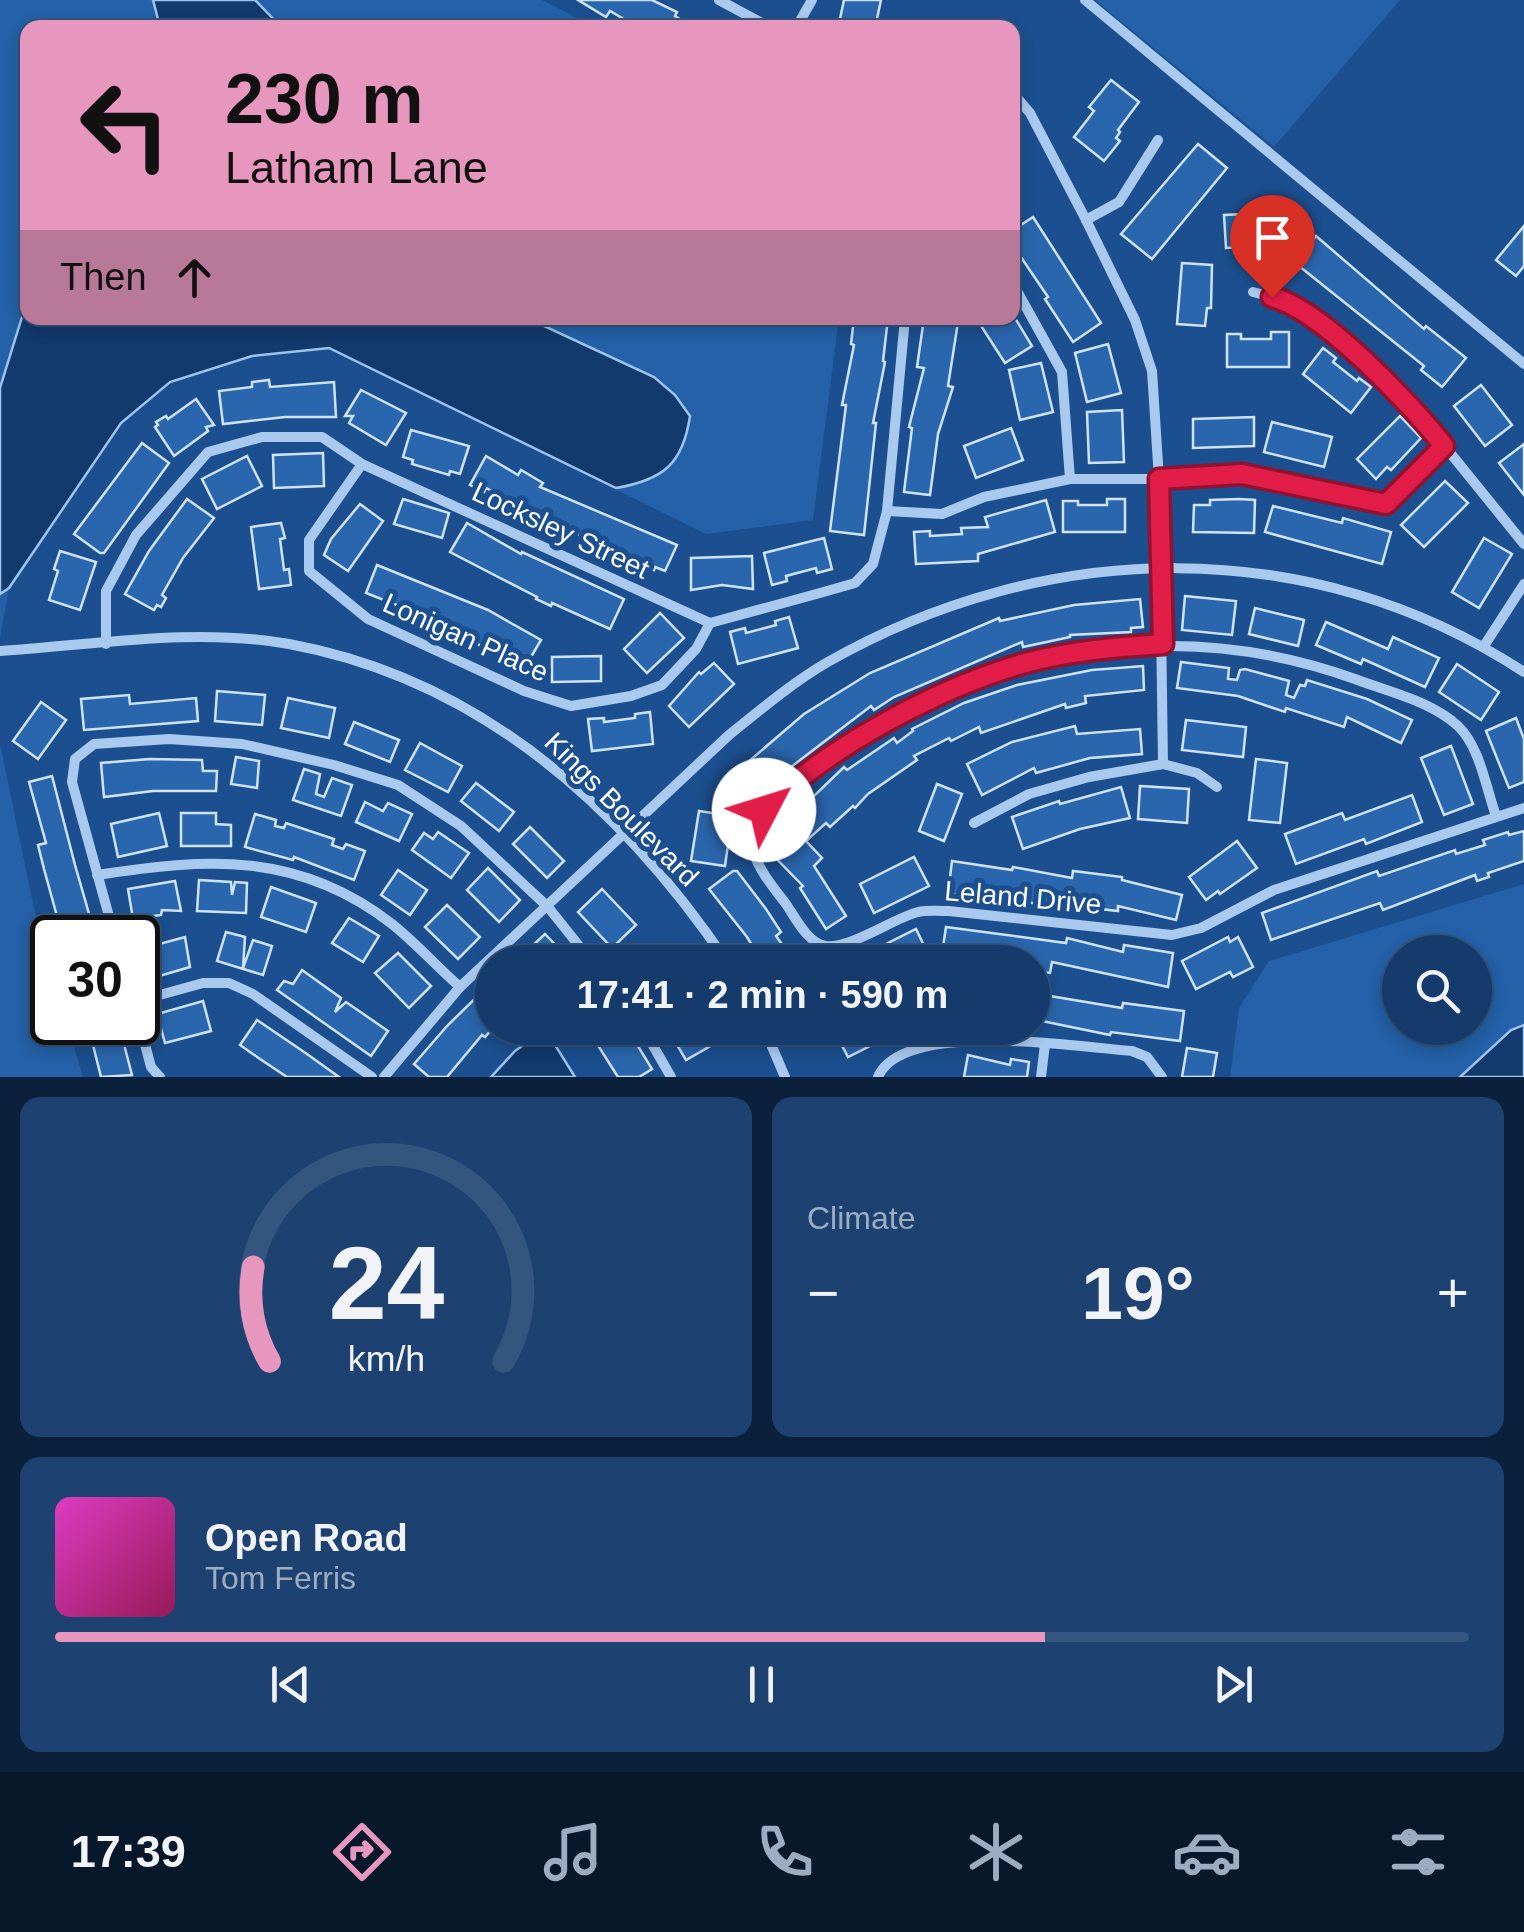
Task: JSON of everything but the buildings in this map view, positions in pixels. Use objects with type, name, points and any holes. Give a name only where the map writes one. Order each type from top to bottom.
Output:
[{"type":"street","points":[[720,0],[756,20]]},
{"type":"street","points":[[1085,0],[1524,364]]},
{"type":"street","points":[[1020,101],[1030,113],[1135,320],[1152,371],[1159,479],[1163,764]]},
{"type":"street","points":[[1086,220],[1120,202],[1158,140]]},
{"type":"street","points":[[1253,292],[1292,302],[1413,407],[1524,544]]},
{"type":"street","points":[[1020,296],[1062,372],[1070,478]]},
{"type":"street","points":[[710,622],[855,583],[873,564],[887,511],[904,325]]},
{"type":"street","name":"Locksley Street","points":[[106,644],[106,590],[136,535],[208,452],[262,436],[322,437],[362,464],[710,622]]},
{"type":"street","points":[[887,511],[942,514],[984,497],[1070,478],[1159,479],[1242,474],[1386,504],[1444,446]]},
{"type":"street","name":"Lonigan Place","points":[[362,464],[309,540],[308,571],[368,618],[524,691],[571,706],[631,696],[662,684],[696,649],[710,622]]},
{"type":"street","points":[[384,1077],[460,988],[729,735],[824,664],[900,625],[990,592],[1069,575],[1159,566],[1242,571],[1320,584],[1426,619],[1484,646],[1524,672]]},
{"type":"street","points":[[1484,646],[1524,584]]},
{"type":"street","name":"Kings Boulevard","points":[[0,651],[222,638],[288,644],[396,672],[492,722],[543,758],[686,903],[715,945]]},
{"type":"street","name":"Leland Drive","points":[[1496,816],[1475,753],[1459,727],[1427,706],[1325,668],[1242,650],[1163,644],[1105,647],[1023,664],[944,694],[864,734],[780,794],[764,810],[754,855],[811,939],[827,947],[857,939],[920,911],[1172,935],[1201,928],[1274,890],[1524,808]]},
{"type":"street","points":[[108,915],[72,782],[75,759],[94,744],[169,739],[242,744],[398,785],[461,826],[548,908],[578,945]]},
{"type":"street","points":[[974,823],[1030,794],[1089,777],[1163,764],[1196,773],[1218,787]]},
{"type":"street","points":[[97,875],[174,863],[259,864],[331,886],[391,924],[460,988]]},
{"type":"street","points":[[160,995],[203,983],[229,983],[252,994],[372,1077]]},
{"type":"street","points":[[1050,1044],[1132,1051],[1147,1057],[1162,1077]]},
{"type":"street","points":[[146,1045],[152,1068],[160,1077]]},
{"type":"street","points":[[653,1045],[672,1077]]},
{"type":"street","points":[[771,1045],[785,1077]]},
{"type":"street","points":[[878,1076],[892,1060],[906,1052],[943,1045]]},
{"type":"street","points":[[1041,1077],[1045,1045]]},
{"type":"shaded area","points":[[0,0],[542,0],[581,20],[20,20],[20,325],[838,325],[813,520],[706,534],[329,348],[252,356],[170,382],[121,423],[9,588],[0,638]]},
{"type":"shaded area","points":[[153,0],[255,0],[274,20],[158,20]]},
{"type":"shaded area","points":[[1095,0],[1400,0],[1274,147]]},
{"type":"shaded area","points":[[20,324],[542,325],[654,377],[675,395],[690,416],[682,446],[668,467],[646,480],[616,488],[329,348],[252,356],[170,382],[121,423],[9,588],[0,594],[0,388]]},
{"type":"shaded area","points":[[0,744],[36,915],[30,915],[30,1045],[74,1045],[83,1077],[0,1077]]},
{"type":"shaded area","points":[[1524,884],[1524,1077],[1230,1077],[1239,1008],[1269,961]]},
{"type":"shaded area","points":[[1524,1025],[1524,1077],[1460,1077],[1511,1030]]},
{"type":"shaded area","points":[[523,1045],[555,1045],[575,1077],[491,1077]]},
{"type":"route","points":[[764,810],[780,794],[864,734],[944,694],[1023,664],[1105,647],[1163,644],[1159,479],[1242,474],[1386,504],[1444,446],[1413,407],[1370,367],[1292,302],[1272,297]]}]
